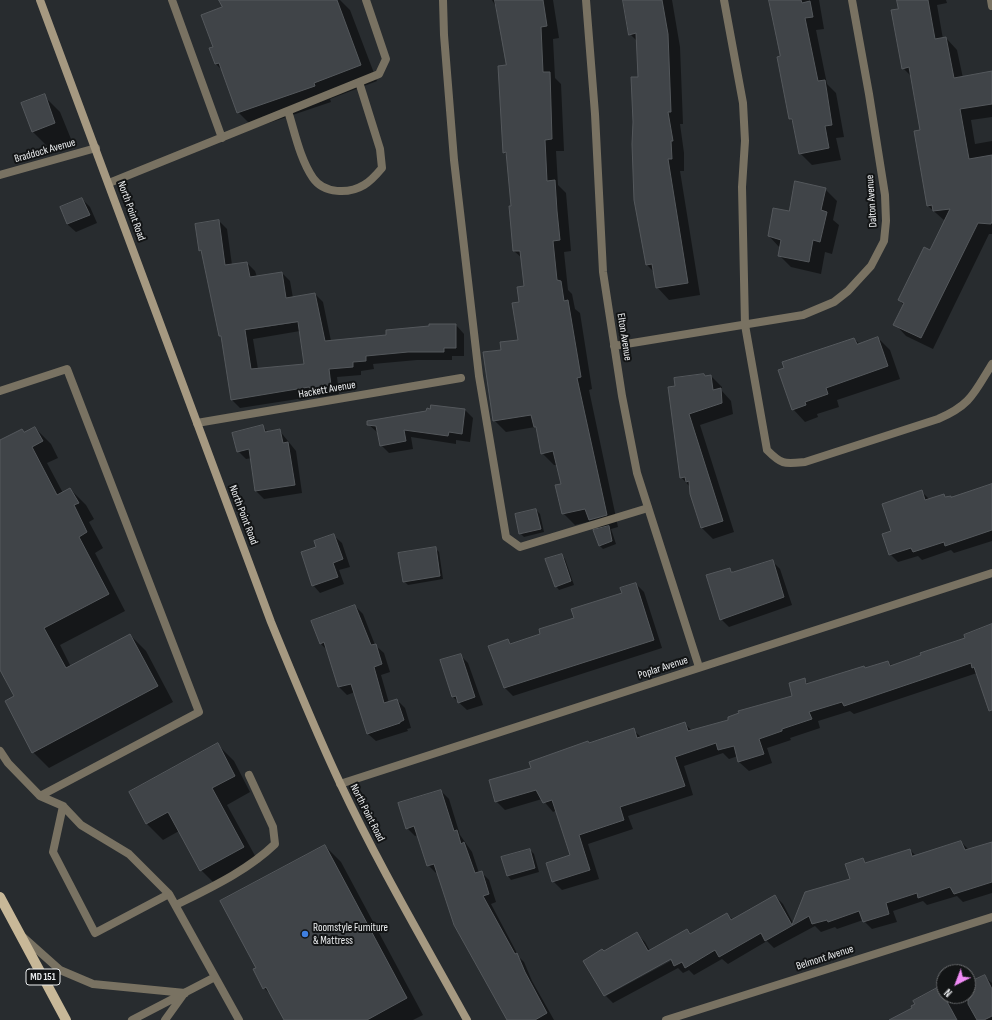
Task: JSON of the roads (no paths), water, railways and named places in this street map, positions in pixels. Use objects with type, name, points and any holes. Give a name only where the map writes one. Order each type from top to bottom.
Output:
[{"type":"main road","name":"MD 151","points":[[0,897],[66,1020]]},
{"type":"street","name":"North Point Road","points":[[40,0],[271,622],[340,784],[372,848],[467,1020]]},
{"type":"street","points":[[172,0],[222,138]]},
{"type":"street","points":[[109,183],[379,74],[386,59],[366,0]]},
{"type":"street","points":[[443,0],[444,35],[454,160],[477,360],[506,537],[520,547],[648,508]]},
{"type":"street","name":"Elton Avenue","points":[[586,0],[595,114],[603,272],[614,346],[637,473],[699,667]]},
{"type":"street","points":[[724,0],[743,103],[745,141],[742,187],[744,325],[767,450],[779,462],[789,464],[806,462],[938,419],[956,411],[970,399],[992,364]]},
{"type":"street","name":"Dalton Avenue","points":[[614,346],[803,316],[834,302],[848,291],[871,266],[884,241],[886,221],[885,195],[852,0]]},
{"type":"street","points":[[991,0],[992,6]]},
{"type":"street","points":[[288,111],[302,155],[314,179],[324,187],[337,191],[352,190],[365,185],[382,168],[380,149],[359,82]]},
{"type":"street","name":"Braddock Avenue","points":[[0,175],[96,148]]},
{"type":"street","points":[[0,391],[67,370],[199,712],[40,796]]},
{"type":"street","name":"Hackett Avenue","points":[[197,423],[461,378]]},
{"type":"street","name":"Poplar Avenue","points":[[340,784],[992,573]]},
{"type":"street","points":[[0,751],[8,763],[40,796],[63,806],[81,825],[129,854],[169,894],[239,1020]]},
{"type":"street","points":[[176,905],[220,882],[256,860],[275,844],[273,827],[249,775]]},
{"type":"street","points":[[63,806],[53,852],[95,933],[169,894]]},
{"type":"street","name":"Belmont Avenue","points":[[666,1020],[992,917]]},
{"type":"street","points":[[20,934],[60,970],[93,984],[184,993]]},
{"type":"street","points":[[132,1020],[215,977]]},
{"type":"street","points":[[165,1020],[184,993]]},
{"type":"place","name":"Roomstyle Furniture & Mattress","points":[[305,934]]}]
